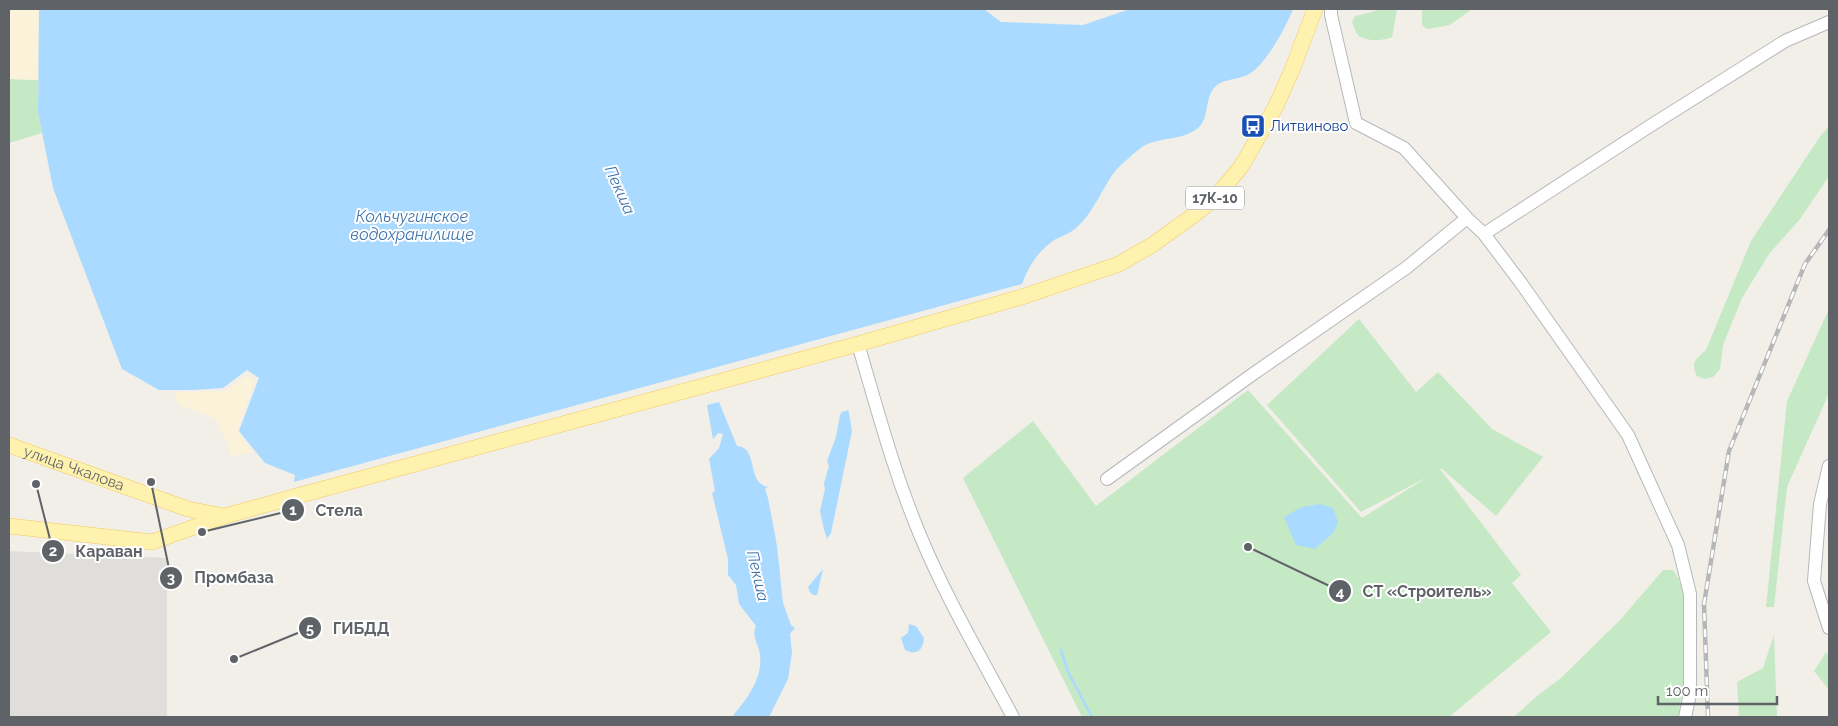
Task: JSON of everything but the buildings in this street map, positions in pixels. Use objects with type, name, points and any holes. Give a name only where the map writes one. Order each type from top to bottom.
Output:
[{"type":"main road","name":"17К-10","points":[[858,344],[1025,296],[1119,264],[1174,230],[1214,199],[1241,167],[1273,110],[1292,70],[1315,9]]},
{"type":"main road","points":[[9,526],[152,542],[225,516],[858,344]]},
{"type":"main road","name":"улица Чкалова","points":[[9,446],[188,509],[225,516]]},
{"type":"street","points":[[1331,9],[1356,123],[1404,148],[1467,218],[1484,234],[1521,283],[1628,435],[1678,545],[1690,594],[1690,694],[1685,717]]},
{"type":"street","points":[[1484,234],[1785,41],[1829,22]]},
{"type":"street","points":[[1107,479],[1253,374],[1406,268],[1467,218]]},
{"type":"street","points":[[858,344],[900,482],[920,535],[940,579],[1012,717]]},
{"type":"street","points":[[1829,466],[1820,504],[1814,581],[1829,628]]},
{"type":"shaded area","points":[[9,551],[167,558],[167,717],[9,717]]},
{"type":"green space","points":[[1372,9],[1397,9],[1392,37],[1374,40],[1360,37],[1357,34],[1352,22],[1355,16],[1379,10]]},
{"type":"green space","points":[[1422,9],[1472,9],[1450,25],[1427,29],[1422,25]]},
{"type":"green space","points":[[9,75],[10,79],[38,80],[38,112],[42,133],[9,143]]},
{"type":"green space","points":[[1829,126],[1829,176],[1800,219],[1769,254],[1742,298],[1723,345],[1720,369],[1713,377],[1705,379],[1697,376],[1694,367],[1695,361],[1706,350],[1751,241],[1819,138]]},
{"type":"green space","points":[[1829,309],[1829,393],[1787,487],[1774,607],[1766,607],[1787,401]]},
{"type":"green space","points":[[1359,319],[1416,392],[1438,372],[1492,429],[1543,457],[1496,516],[1440,469],[1521,575],[1512,583],[1551,632],[1449,717],[1082,717],[963,478],[1033,421],[1096,506],[1248,390],[1362,518],[1429,476],[1361,512],[1267,405]]},
{"type":"green space","points":[[1663,570],[1673,570],[1688,604],[1688,656],[1678,717],[1514,717],[1561,678],[1621,619]]},
{"type":"green space","points":[[1774,635],[1777,717],[1739,717],[1737,682],[1763,668]]},
{"type":"green space","points":[[1826,652],[1829,657],[1829,690],[1814,671]]},
{"type":"sand","points":[[9,9],[39,9],[38,80],[9,79]]},
{"type":"sand","points":[[247,375],[255,380],[237,432],[253,452],[232,456],[216,419],[178,405],[174,392],[225,391]]},
{"type":"water","name":"Кольчугинское водохранилище","points":[[39,9],[984,9],[1001,22],[1083,25],[1130,9],[1293,9],[1274,47],[1260,65],[1245,76],[1224,81],[1214,88],[1209,99],[1205,117],[1199,127],[1184,136],[1155,141],[1140,148],[1117,169],[1082,222],[1074,230],[1056,239],[1039,253],[1027,271],[1022,284],[294,482],[295,475],[265,463],[239,431],[259,378],[247,370],[223,388],[159,390],[122,369],[53,188],[38,112]]},
{"type":"water","name":"Пекша","points":[[719,402],[737,446],[744,448],[748,452],[757,479],[761,484],[768,487],[765,489],[777,546],[783,603],[791,625],[795,628],[790,634],[792,653],[788,679],[769,717],[732,717],[748,696],[756,681],[759,672],[760,655],[754,634],[756,626],[739,604],[736,585],[728,575],[728,559],[712,493],[715,491],[709,459],[719,448],[723,434],[718,433],[713,439],[707,405]]},
{"type":"water","points":[[848,410],[852,431],[831,533],[827,539],[820,511],[825,489],[824,483],[829,466],[827,461],[836,437],[840,415]]},
{"type":"water","points":[[1320,504],[1333,508],[1338,522],[1333,533],[1315,549],[1296,545],[1284,517],[1302,507]]},
{"type":"water","points":[[823,569],[817,595],[813,595],[808,587]]},
{"type":"water","points":[[909,624],[916,626],[924,638],[921,649],[916,652],[905,650],[901,638],[908,633]]},
{"type":"waterway","points":[[1061,650],[1068,672],[1092,717]]},
{"type":"railway","points":[[1708,717],[1704,604],[1729,451],[1805,264],[1829,230]]},
{"type":"place","name":"Литвиново","points":[[1253,126]]},
{"type":"place","name":"Промбаза","points":[[151,482]]},
{"type":"place","name":"Караван","points":[[36,484]]},
{"type":"place","name":"Стела","points":[[202,532]]},
{"type":"place","name":"СТ «Строитель»","points":[[1248,547]]},
{"type":"place","name":"ГИБДД","points":[[234,659]]}]
